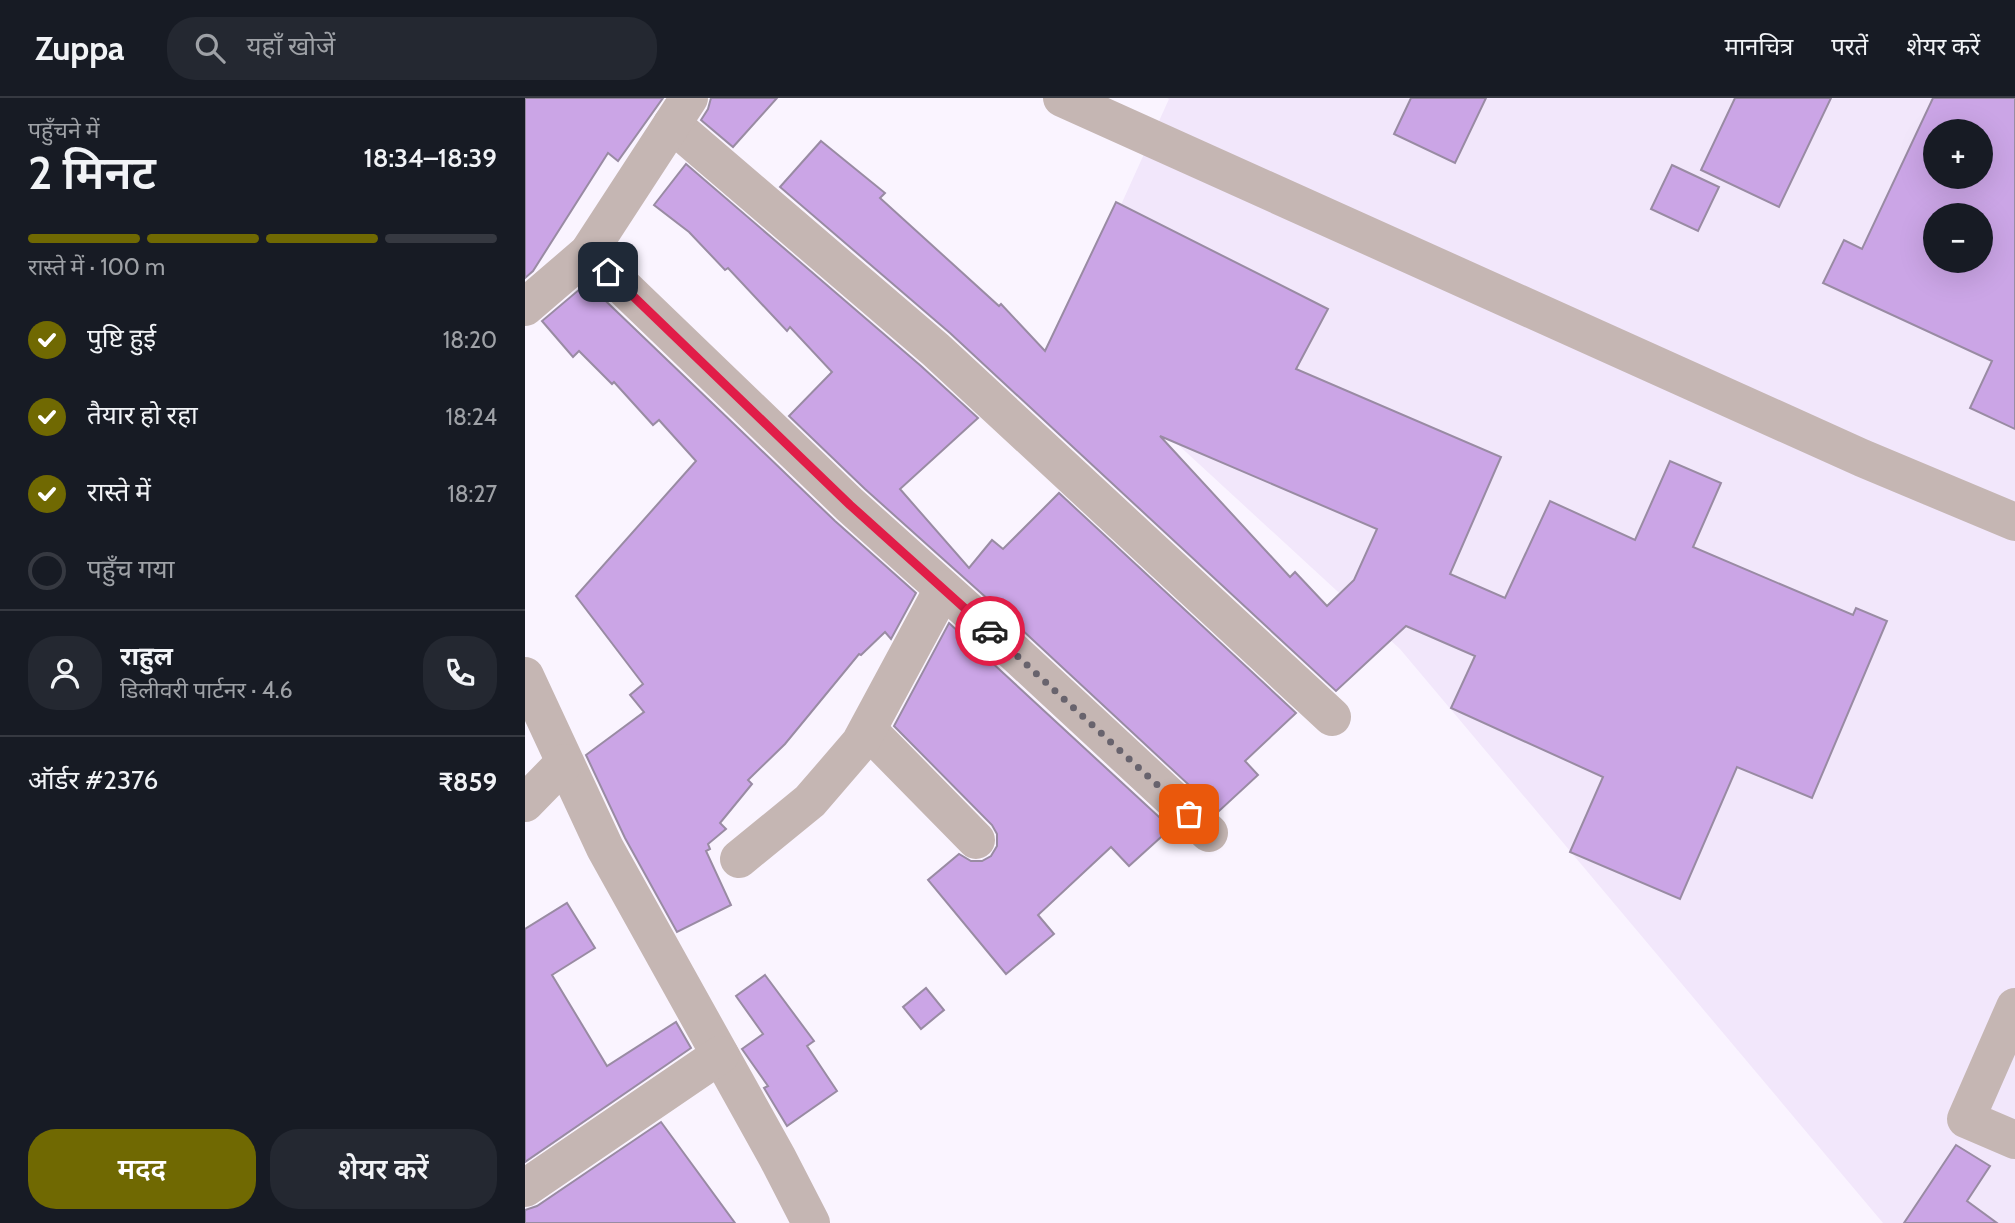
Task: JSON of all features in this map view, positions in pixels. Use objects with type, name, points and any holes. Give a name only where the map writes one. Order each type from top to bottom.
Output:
[{"type":"street","points":[[1062,98],[1849,452],[2015,522]]},
{"type":"street","points":[[525,307],[588,253],[681,111],[1332,716]]},
{"type":"street","points":[[588,253],[850,505],[1209,833]]},
{"type":"street","points":[[739,859],[810,801],[860,743],[943,589]]},
{"type":"street","points":[[525,676],[605,848],[811,1223]]},
{"type":"street","points":[[868,730],[976,840]]},
{"type":"street","points":[[525,803],[564,763]]},
{"type":"street","points":[[2015,1007],[1966,1119],[2015,1140]]},
{"type":"street","points":[[525,1188],[720,1055]]},
{"type":"shaded area","points":[[1167,98],[2015,98],[2015,1223],[1883,1223],[1400,649],[1061,337],[1169,99]]},
{"type":"building","points":[[525,98],[663,98],[618,161],[608,153],[533,271],[525,278]]},
{"type":"building","points":[[711,98],[777,98],[733,147],[701,120]]},
{"type":"building","points":[[1411,98],[1486,98],[1455,163],[1394,134]]},
{"type":"building","points":[[1735,98],[1831,98],[1779,207],[1701,170]]},
{"type":"building","points":[[1933,98],[2015,98],[2015,429],[1970,408],[1992,361],[1823,283],[1844,240],[1862,249],[1923,119],[1923,189],[1993,189],[1993,119],[1923,119]]},
{"type":"building","points":[[821,141],[885,193],[880,198],[999,306],[1001,304],[1045,351],[1116,202],[1328,309],[1296,369],[1501,457],[1450,574],[1505,598],[1550,501],[1635,540],[1670,461],[1721,483],[1693,547],[1853,615],[1856,608],[1887,621],[1812,798],[1737,767],[1680,899],[1570,852],[1603,777],[1451,708],[1475,656],[1406,626],[1336,691],[950,333],[780,187]],"holes":[[[1160,436],[1377,529],[1354,580],[1327,606],[1295,572],[1290,577]]]},
{"type":"building","points":[[686,164],[978,418],[900,489],[969,568],[992,540],[1003,549],[1059,493],[1296,713],[1245,761],[1258,775],[1218,812],[789,416],[832,372],[790,327],[787,331],[728,268],[725,270],[689,232],[654,205]]},
{"type":"building","points":[[1672,165],[1719,187],[1698,231],[1651,209]]},
{"type":"building","points":[[587,283],[835,521],[916,593],[891,639],[885,632],[859,654],[785,744],[748,780],[752,784],[720,823],[726,829],[708,844],[710,849],[706,851],[731,905],[677,932],[625,838],[586,755],[644,712],[630,695],[643,684],[576,596],[696,461],[659,420],[653,425],[614,382],[612,384],[579,351],[573,357],[542,321]]},
{"type":"building","points":[[949,623],[1171,828],[1129,866],[1111,847],[1038,915],[1054,934],[1006,974],[928,880],[959,854],[971,861],[982,861],[991,856],[997,846],[997,834],[992,825],[894,726]]},
{"type":"building","points":[[567,903],[595,948],[552,975],[607,1066],[676,1022],[691,1048],[525,1162],[525,929]]},
{"type":"building","points":[[765,975],[814,1041],[807,1046],[837,1091],[787,1126],[764,1088],[768,1086],[742,1049],[763,1034],[736,996]]},
{"type":"building","points":[[926,988],[944,1010],[921,1029],[903,1007]]},
{"type":"building","points":[[661,1122],[735,1223],[525,1223],[525,1210],[537,1206]]},
{"type":"building","points":[[1956,1145],[1990,1166],[1967,1201],[1997,1223],[1904,1223]]},
{"type":"way so far","points":[[990,631],[1189,814]]},
{"type":"route","points":[[608,272],[850,505],[990,631]]}]
